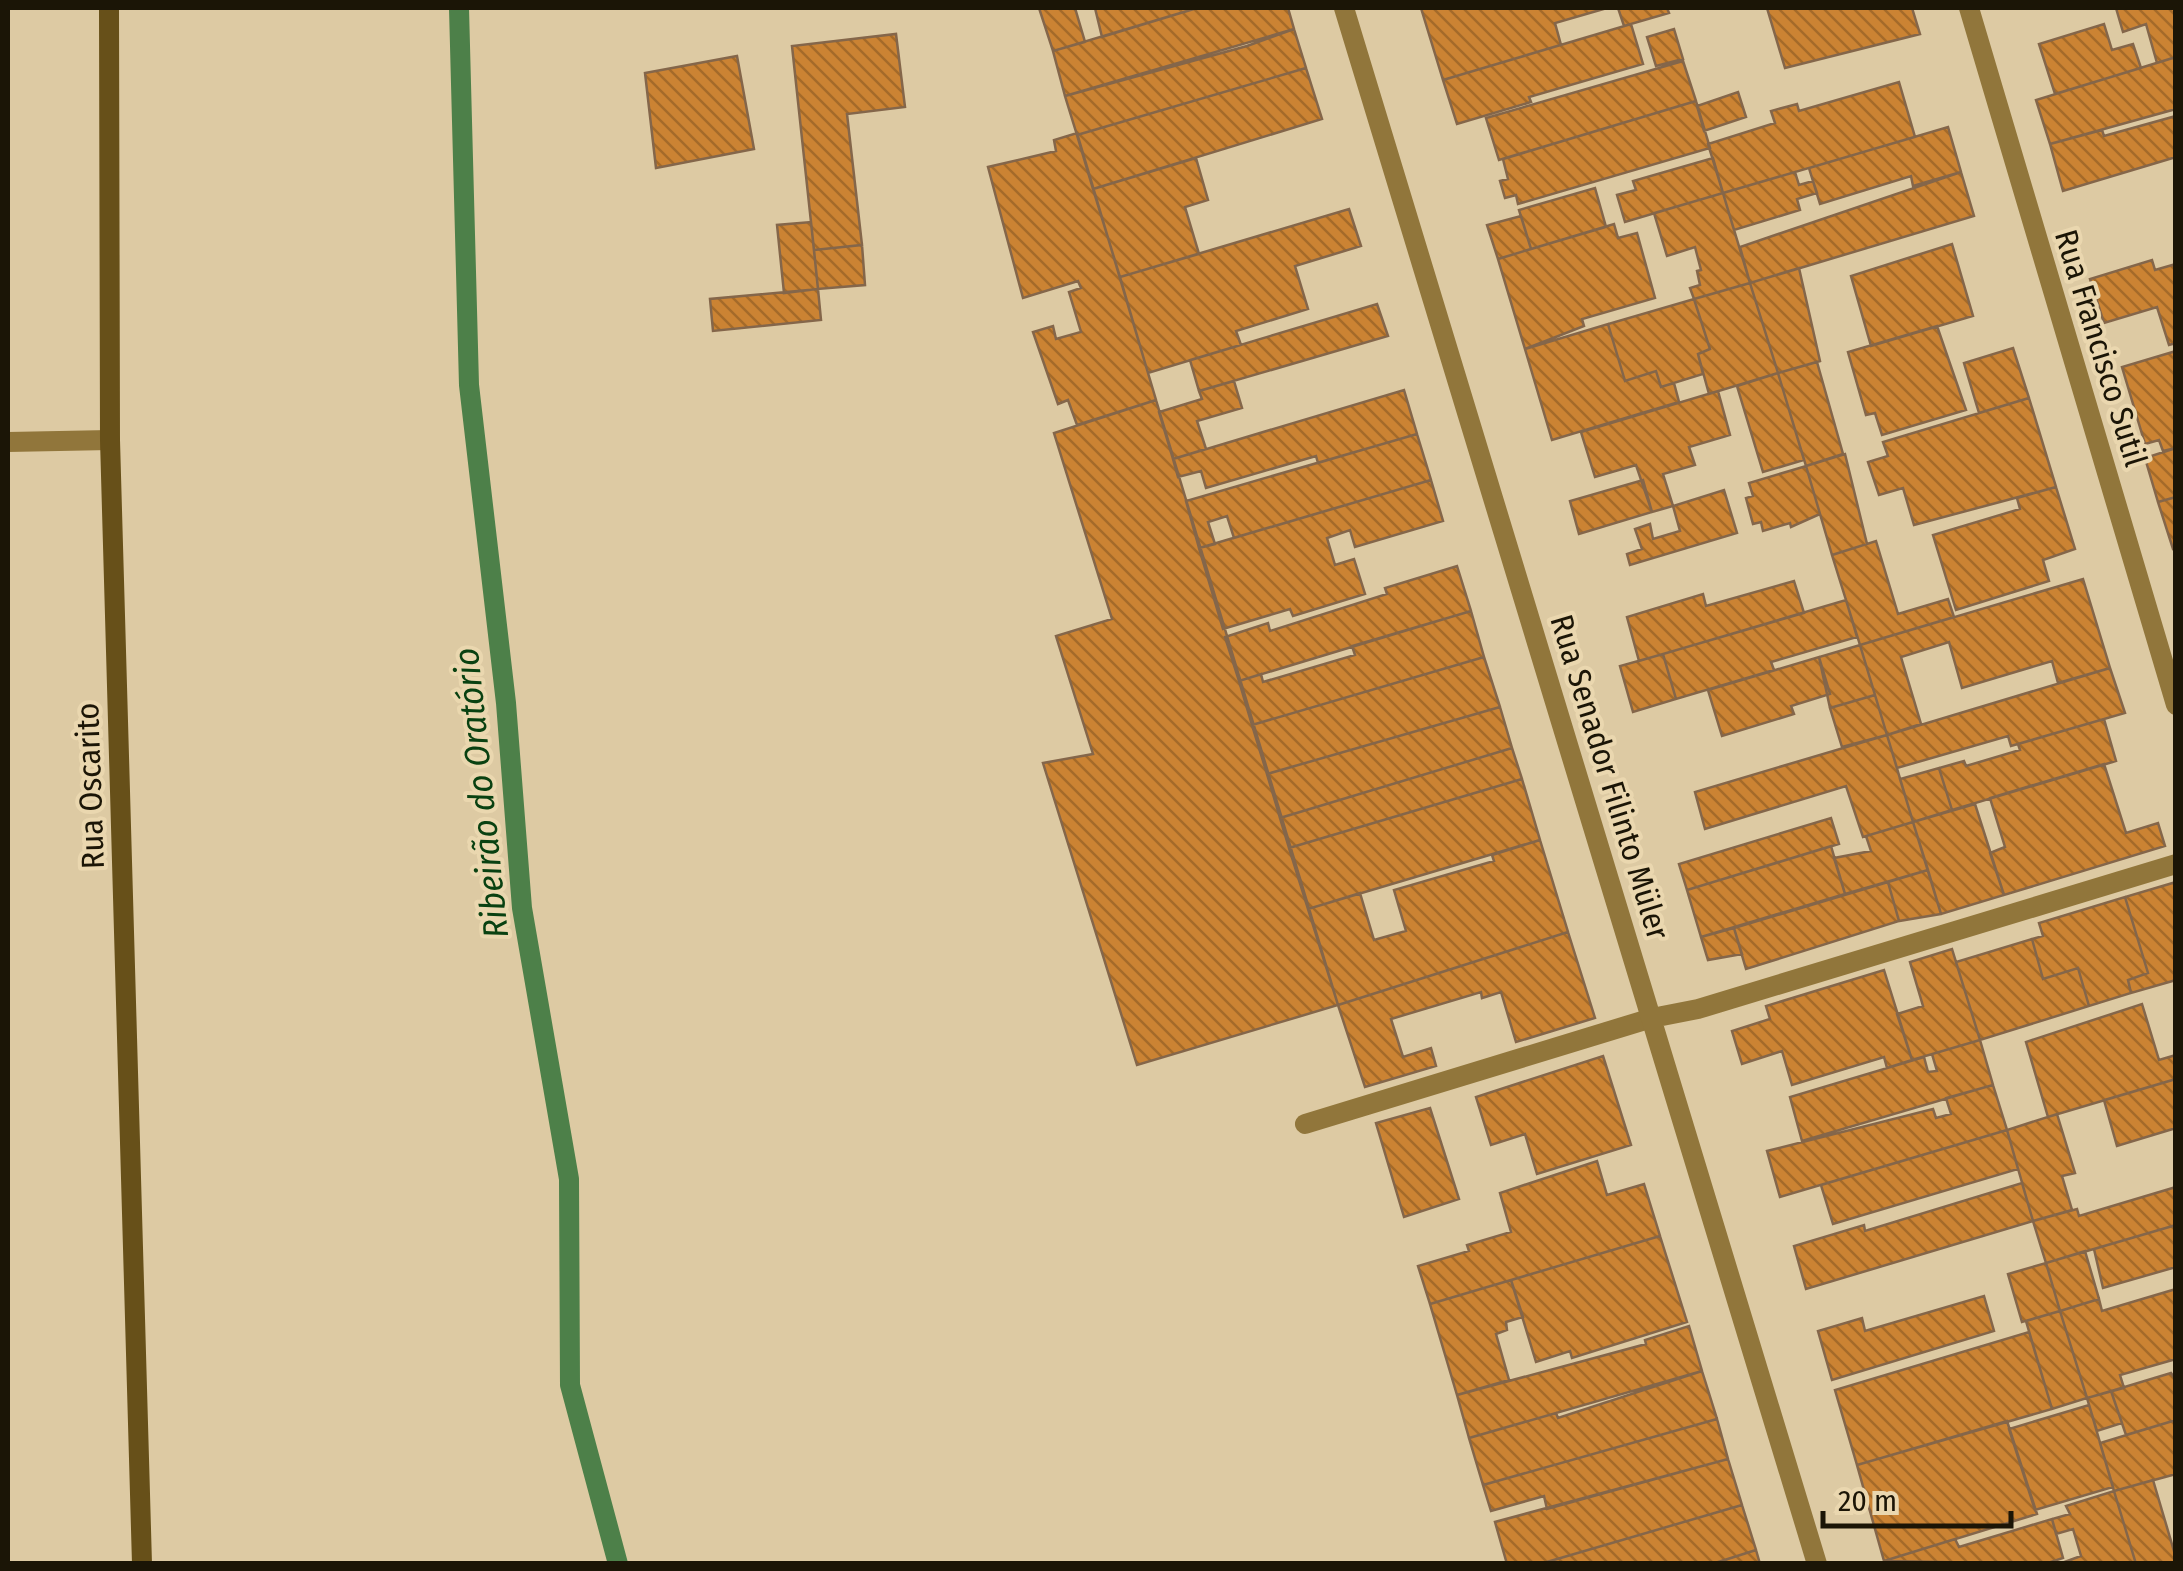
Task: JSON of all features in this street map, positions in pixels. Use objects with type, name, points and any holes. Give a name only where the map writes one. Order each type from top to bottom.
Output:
[{"type":"main road","name":"Rua Oscarito","points":[[109,8],[110,440],[142,1564]]},
{"type":"street","name":"Rua Senador Filinto Müler","points":[[1344,8],[1817,1564]]},
{"type":"street","name":"Rua Francisco Sutil","points":[[1969,8],[2176,705]]},
{"type":"street","points":[[8,442],[110,440]]},
{"type":"street","points":[[1305,1124],[2176,864]]},
{"type":"building","points":[[1039,8],[1075,8],[1085,42],[1053,51]]},
{"type":"building","points":[[1095,8],[1197,8],[1102,37]]},
{"type":"building","points":[[1197,8],[1288,8],[1294,29],[1065,96],[1053,51]]},
{"type":"building","points":[[1421,8],[1607,8],[1555,23],[1561,45],[1443,80]]},
{"type":"building","points":[[1618,8],[1667,8],[1669,13],[1624,26]]},
{"type":"building","points":[[1767,8],[1912,8],[1920,34],[1785,68]]},
{"type":"building","points":[[2116,8],[2176,8],[2176,57],[2157,63],[2146,24],[2123,32]]},
{"type":"building","points":[[1631,24],[1643,64],[1529,97],[1531,102],[1457,124],[1443,80]]},
{"type":"building","points":[[2104,24],[2112,50],[2133,44],[2141,68],[2055,94],[2039,44]]},
{"type":"building","points":[[1294,29],[1306,68],[1077,135],[1065,96],[1247,46]]},
{"type":"building","points":[[1674,29],[1683,59],[1656,66],[1647,37]]},
{"type":"building","points":[[896,34],[905,107],[847,114],[862,245],[814,250],[792,46]]},
{"type":"building","points":[[737,56],[754,149],[656,168],[645,73]]},
{"type":"building","points":[[2176,57],[2176,109],[2050,144],[2036,100]]},
{"type":"building","points":[[1683,61],[1696,101],[1499,160],[1486,118]]},
{"type":"building","points":[[1306,68],[1322,119],[1093,189],[1077,135]]},
{"type":"building","points":[[1899,82],[1915,137],[1723,193],[1708,144],[1775,123],[1771,111],[1797,104],[1799,111]]},
{"type":"building","points":[[1738,92],[1746,117],[1704,131],[1697,106]]},
{"type":"building","points":[[1696,101],[1710,148],[1518,204],[1516,195],[1505,198],[1500,181],[1508,179],[1503,159]]},
{"type":"building","points":[[2176,116],[2176,157],[2063,191],[2050,144],[2102,130],[2104,136]]},
{"type":"building","points":[[1948,127],[1961,172],[1913,186],[1911,176],[1820,204],[1809,168]]},
{"type":"building","points":[[1077,133],[1156,400],[1077,425],[1068,400],[1058,404],[1033,332],[1053,326],[1056,339],[1081,332],[1069,292],[1081,288],[1078,281],[1023,298],[988,167],[1056,151],[1054,140]]},
{"type":"building","points":[[1196,158],[1208,200],[1185,207],[1199,254],[1120,277],[1093,189]]},
{"type":"building","points":[[1713,158],[1723,193],[1625,222],[1617,195],[1636,190],[1633,181]]},
{"type":"building","points":[[1795,172],[1799,185],[1813,181],[1817,193],[1797,199],[1800,210],[1734,230],[1723,193]]},
{"type":"building","points":[[1961,172],[1974,216],[1750,283],[1740,247]]},
{"type":"building","points":[[1595,188],[1606,227],[1531,249],[1519,210]]},
{"type":"building","points":[[1723,193],[1750,283],[1694,299],[1690,288],[1700,285],[1697,271],[1701,270],[1695,247],[1667,256],[1654,213]]},
{"type":"building","points":[[1349,209],[1361,246],[1295,266],[1308,309],[1236,331],[1241,345],[1148,373],[1120,277]]},
{"type":"building","points":[[1521,216],[1531,249],[1498,259],[1487,225]]},
{"type":"building","points":[[811,222],[818,289],[784,293],[777,225]]},
{"type":"building","points":[[1614,224],[1618,238],[1637,233],[1655,298],[1582,319],[1584,326],[1525,349],[1498,259]]},
{"type":"building","points":[[1952,244],[1973,316],[1871,346],[1851,276]]},
{"type":"building","points":[[862,245],[865,285],[818,289],[814,250]]},
{"type":"building","points":[[2152,260],[2155,270],[2176,264],[2176,343],[2169,345],[2157,307],[2104,323],[2090,279]]},
{"type":"building","points":[[1799,268],[1820,361],[1778,373],[1750,283]]},
{"type":"building","points":[[1750,283],[1778,373],[1709,394],[1698,354],[1710,349],[1694,299]]},
{"type":"building","points":[[818,289],[821,320],[713,331],[710,299]]},
{"type":"building","points":[[1694,299],[1710,349],[1698,354],[1703,374],[1661,387],[1656,371],[1625,381],[1608,324]]},
{"type":"building","points":[[1377,304],[1388,336],[1199,391],[1190,360]]},
{"type":"building","points":[[1608,324],[1625,381],[1656,371],[1661,387],[1674,383],[1679,402],[1552,440],[1525,349]]},
{"type":"building","points":[[1937,326],[1966,410],[1882,435],[1875,413],[1866,415],[1848,352]]},
{"type":"building","points":[[2013,348],[2029,398],[1979,413],[1964,363]]},
{"type":"building","points":[[2176,351],[2176,448],[2163,451],[2159,440],[2145,444],[2122,367]]},
{"type":"building","points":[[1817,362],[1843,454],[1806,466],[1778,373]]},
{"type":"building","points":[[1778,373],[1804,460],[1763,472],[1737,386]]},
{"type":"building","points":[[1234,381],[1242,408],[1197,421],[1206,449],[1173,459],[1159,412],[1202,399],[1199,391]]},
{"type":"building","points":[[1404,390],[1417,434],[1318,463],[1316,456],[1206,488],[1201,471],[1178,477],[1173,459]]},
{"type":"building","points":[[1718,391],[1730,435],[1689,447],[1695,465],[1663,474],[1673,506],[1652,512],[1636,465],[1595,477],[1581,432]]},
{"type":"building","points":[[2029,398],[2056,487],[1914,525],[1903,488],[1879,495],[1868,462],[1888,456],[1883,442]]},
{"type":"building","points":[[1156,400],[1338,1005],[1137,1065],[1043,763],[1093,754],[1056,636],[1112,619],[1054,433]]},
{"type":"building","points":[[1417,434],[1431,480],[1234,538],[1227,516],[1208,522],[1215,544],[1199,548],[1186,501]]},
{"type":"building","points":[[2176,448],[2176,497],[2158,502],[2145,458]]},
{"type":"building","points":[[1845,454],[1867,544],[1832,555],[1806,466]]},
{"type":"building","points":[[1806,466],[1820,514],[1791,527],[1790,523],[1763,531],[1761,522],[1753,524],[1746,498],[1753,496],[1749,483]]},
{"type":"building","points":[[1431,480],[1443,521],[1355,547],[1350,530],[1327,538],[1335,565],[1354,559],[1365,594],[1293,616],[1290,609],[1223,629],[1199,548]]},
{"type":"building","points":[[1643,480],[1652,512],[1579,534],[1570,501]]},
{"type":"building","points":[[2056,487],[2075,549],[2043,560],[2049,581],[1956,610],[1933,535],[2020,509],[2017,498]]},
{"type":"building","points":[[1724,490],[1737,533],[1630,565],[1627,554],[1642,549],[1635,529],[1650,524],[1653,539],[1680,531],[1673,506]]},
{"type":"building","points":[[2176,497],[2176,548],[2173,549],[2158,502]]},
{"type":"building","points":[[1876,541],[1898,614],[1948,599],[1954,617],[1860,645],[1832,555]]},
{"type":"building","points":[[1457,566],[1471,611],[1239,681],[1225,637],[1268,623],[1270,631],[1387,594],[1385,588]]},
{"type":"building","points":[[2083,579],[2110,668],[2058,683],[2052,661],[1962,688],[1949,642],[1901,657],[1921,724],[1887,735],[1860,645]]},
{"type":"building","points":[[1794,581],[1804,613],[1639,661],[1627,617],[1703,594],[1706,606]]},
{"type":"building","points":[[1846,600],[1857,637],[1771,662],[1774,670],[1676,699],[1663,654]]},
{"type":"building","points":[[1471,611],[1484,657],[1252,725],[1239,681],[1261,674],[1263,682],[1355,655],[1352,646]]},
{"type":"building","points":[[1860,645],[1875,695],[1830,708],[1819,657]]},
{"type":"building","points":[[1663,654],[1676,699],[1633,712],[1620,666]]},
{"type":"building","points":[[1484,657],[1500,707],[1267,774],[1252,725]]},
{"type":"building","points":[[1819,657],[1830,694],[1791,706],[1794,714],[1722,736],[1708,690]]},
{"type":"building","points":[[2110,668],[2125,713],[2011,746],[2008,736],[1897,768],[1887,735]]},
{"type":"building","points":[[1875,695],[1887,735],[1842,747],[1830,708]]},
{"type":"building","points":[[1500,707],[1512,748],[1280,818],[1267,774]]},
{"type":"building","points":[[2104,719],[2116,761],[1952,810],[1939,768],[1964,761],[1966,766],[2020,750],[2018,744]]},
{"type":"building","points":[[1887,735],[1913,822],[1863,837],[1846,786],[1705,829],[1695,792]]},
{"type":"building","points":[[1512,748],[1522,779],[1289,848],[1280,818]]},
{"type":"building","points":[[2104,764],[2126,833],[2158,823],[2165,846],[2004,895],[1990,853],[2005,847],[1990,798]]},
{"type":"building","points":[[1939,768],[1952,810],[1913,822],[1900,779]]},
{"type":"building","points":[[1522,779],[1540,840],[1308,909],[1289,848]]},
{"type":"building","points":[[1975,804],[2004,895],[1941,914],[1913,822]]},
{"type":"building","points":[[1831,818],[1839,844],[1687,890],[1679,864]]},
{"type":"building","points":[[1913,822],[1928,870],[1845,894],[1834,858],[1871,851],[1866,836]]},
{"type":"building","points":[[1540,840],[1568,932],[1338,1005],[1308,909],[1360,893],[1374,940],[1406,931],[1394,890],[1494,861],[1492,855]]},
{"type":"building","points":[[1831,846],[1845,894],[1701,937],[1687,890]]},
{"type":"building","points":[[1928,870],[1941,914],[1899,921],[1888,882]]},
{"type":"building","points":[[1888,882],[1899,921],[1746,969],[1734,928]]},
{"type":"building","points":[[2176,882],[2176,980],[2131,993],[2128,980],[2148,973],[2125,897]]},
{"type":"building","points":[[2125,897],[2148,973],[2128,980],[2131,993],[2089,1006],[2078,968],[2043,979],[2032,939],[2043,936],[2039,923]]},
{"type":"building","points":[[1734,928],[1742,954],[1708,960],[1701,937]]},
{"type":"building","points":[[1568,932],[1595,1018],[1516,1042],[1501,992],[1482,998],[1481,992],[1391,1019],[1403,1057],[1431,1048],[1436,1066],[1365,1087],[1338,1005]]},
{"type":"building","points":[[2032,939],[2043,979],[2078,968],[2089,1006],[1980,1040],[1956,962]]},
{"type":"building","points":[[1952,949],[1980,1040],[1912,1060],[1897,1014],[1923,1006],[1910,962]]},
{"type":"building","points":[[1884,970],[1912,1060],[1887,1068],[1884,1057],[1792,1085],[1782,1051],[1742,1064],[1732,1031],[1770,1019],[1766,1006]]},
{"type":"building","points":[[2142,1004],[2159,1060],[2176,1055],[2176,1079],[2048,1117],[2026,1042]]},
{"type":"building","points":[[1980,1040],[1993,1085],[1802,1141],[1790,1097],[1924,1057],[1928,1072],[1937,1071],[1932,1054]]},
{"type":"building","points":[[1603,1056],[1631,1145],[1537,1174],[1525,1134],[1491,1145],[1476,1097]]},
{"type":"building","points":[[2176,1079],[2176,1128],[2117,1146],[2104,1100]]},
{"type":"building","points":[[1993,1085],[2007,1130],[1780,1197],[1767,1151],[1933,1109],[1936,1118],[1951,1114],[1946,1098]]},
{"type":"building","points":[[1430,1108],[1459,1199],[1404,1217],[1376,1123]]},
{"type":"building","points":[[2057,1114],[2075,1173],[2062,1176],[2072,1210],[2033,1221],[2007,1130]]},
{"type":"building","points":[[2007,1130],[2018,1169],[1833,1224],[1821,1185]]},
{"type":"building","points":[[1597,1161],[1607,1195],[1644,1184],[1660,1236],[1430,1304],[1418,1266],[1469,1251],[1467,1245],[1511,1232],[1500,1193]]},
{"type":"building","points":[[2022,1183],[2033,1221],[1806,1289],[1794,1246],[1864,1225],[1865,1231]]},
{"type":"building","points":[[2176,1187],[2176,1225],[2046,1263],[2033,1221],[2077,1209],[2079,1216]]},
{"type":"building","points":[[2176,1225],[2176,1267],[2103,1288],[2094,1249]]},
{"type":"building","points":[[1660,1236],[1687,1322],[1572,1358],[1570,1351],[1536,1362],[1511,1280]]},
{"type":"building","points":[[2085,1251],[2099,1299],[2060,1311],[2046,1263]]},
{"type":"building","points":[[2046,1263],[2060,1311],[2022,1322],[2008,1274]]},
{"type":"building","points":[[1511,1280],[1523,1317],[1506,1322],[1507,1330],[1496,1334],[1509,1380],[1457,1395],[1430,1304]]},
{"type":"building","points":[[2176,1289],[2176,1359],[2120,1375],[2124,1388],[2087,1398],[2060,1311],[2099,1299],[2102,1311]]},
{"type":"building","points":[[1984,1296],[1994,1331],[1832,1380],[1818,1331],[1862,1318],[1865,1331]]},
{"type":"building","points":[[2060,1311],[2087,1398],[2052,1409],[2026,1321]]},
{"type":"building","points":[[1689,1326],[1702,1371],[1469,1438],[1457,1395],[1646,1344],[1645,1340]]},
{"type":"building","points":[[2029,1332],[2052,1409],[1857,1465],[1835,1390]]},
{"type":"building","points":[[1702,1371],[1717,1419],[1483,1485],[1469,1438],[1556,1413],[1558,1418]]},
{"type":"building","points":[[2171,1373],[2176,1380],[2176,1420],[2126,1435],[2111,1391]]},
{"type":"building","points":[[2111,1391],[2122,1423],[2097,1431],[2087,1398]]},
{"type":"building","points":[[2089,1405],[2113,1487],[2035,1510],[2009,1429]]},
{"type":"building","points":[[1717,1419],[1728,1459],[1547,1509],[1544,1496],[1491,1511],[1483,1485]]},
{"type":"building","points":[[2176,1420],[2176,1474],[2114,1491],[2100,1443]]},
{"type":"building","points":[[2007,1421],[2037,1514],[1884,1561],[1857,1465]]},
{"type":"building","points":[[1728,1459],[1742,1505],[1540,1564],[1507,1564],[1495,1522]]},
{"type":"building","points":[[2153,1480],[2176,1564],[2136,1564],[2114,1491]]},
{"type":"building","points":[[2114,1491],[2136,1564],[2059,1564],[2081,1556],[2073,1529],[2056,1534],[2052,1519],[2070,1514],[2066,1506]]},
{"type":"building","points":[[1742,1505],[1756,1550],[1712,1564],[1540,1564]]},
{"type":"building","points":[[2052,1519],[2063,1558],[2045,1564],[1884,1561],[1955,1539],[1959,1547]]},
{"type":"building","points":[[1756,1550],[1760,1564],[1712,1564]]},
{"type":"waterway","name":"Ribeirão do Oratório","points":[[459,8],[469,385],[506,703],[522,908],[569,1179],[570,1385],[618,1564]]}]
